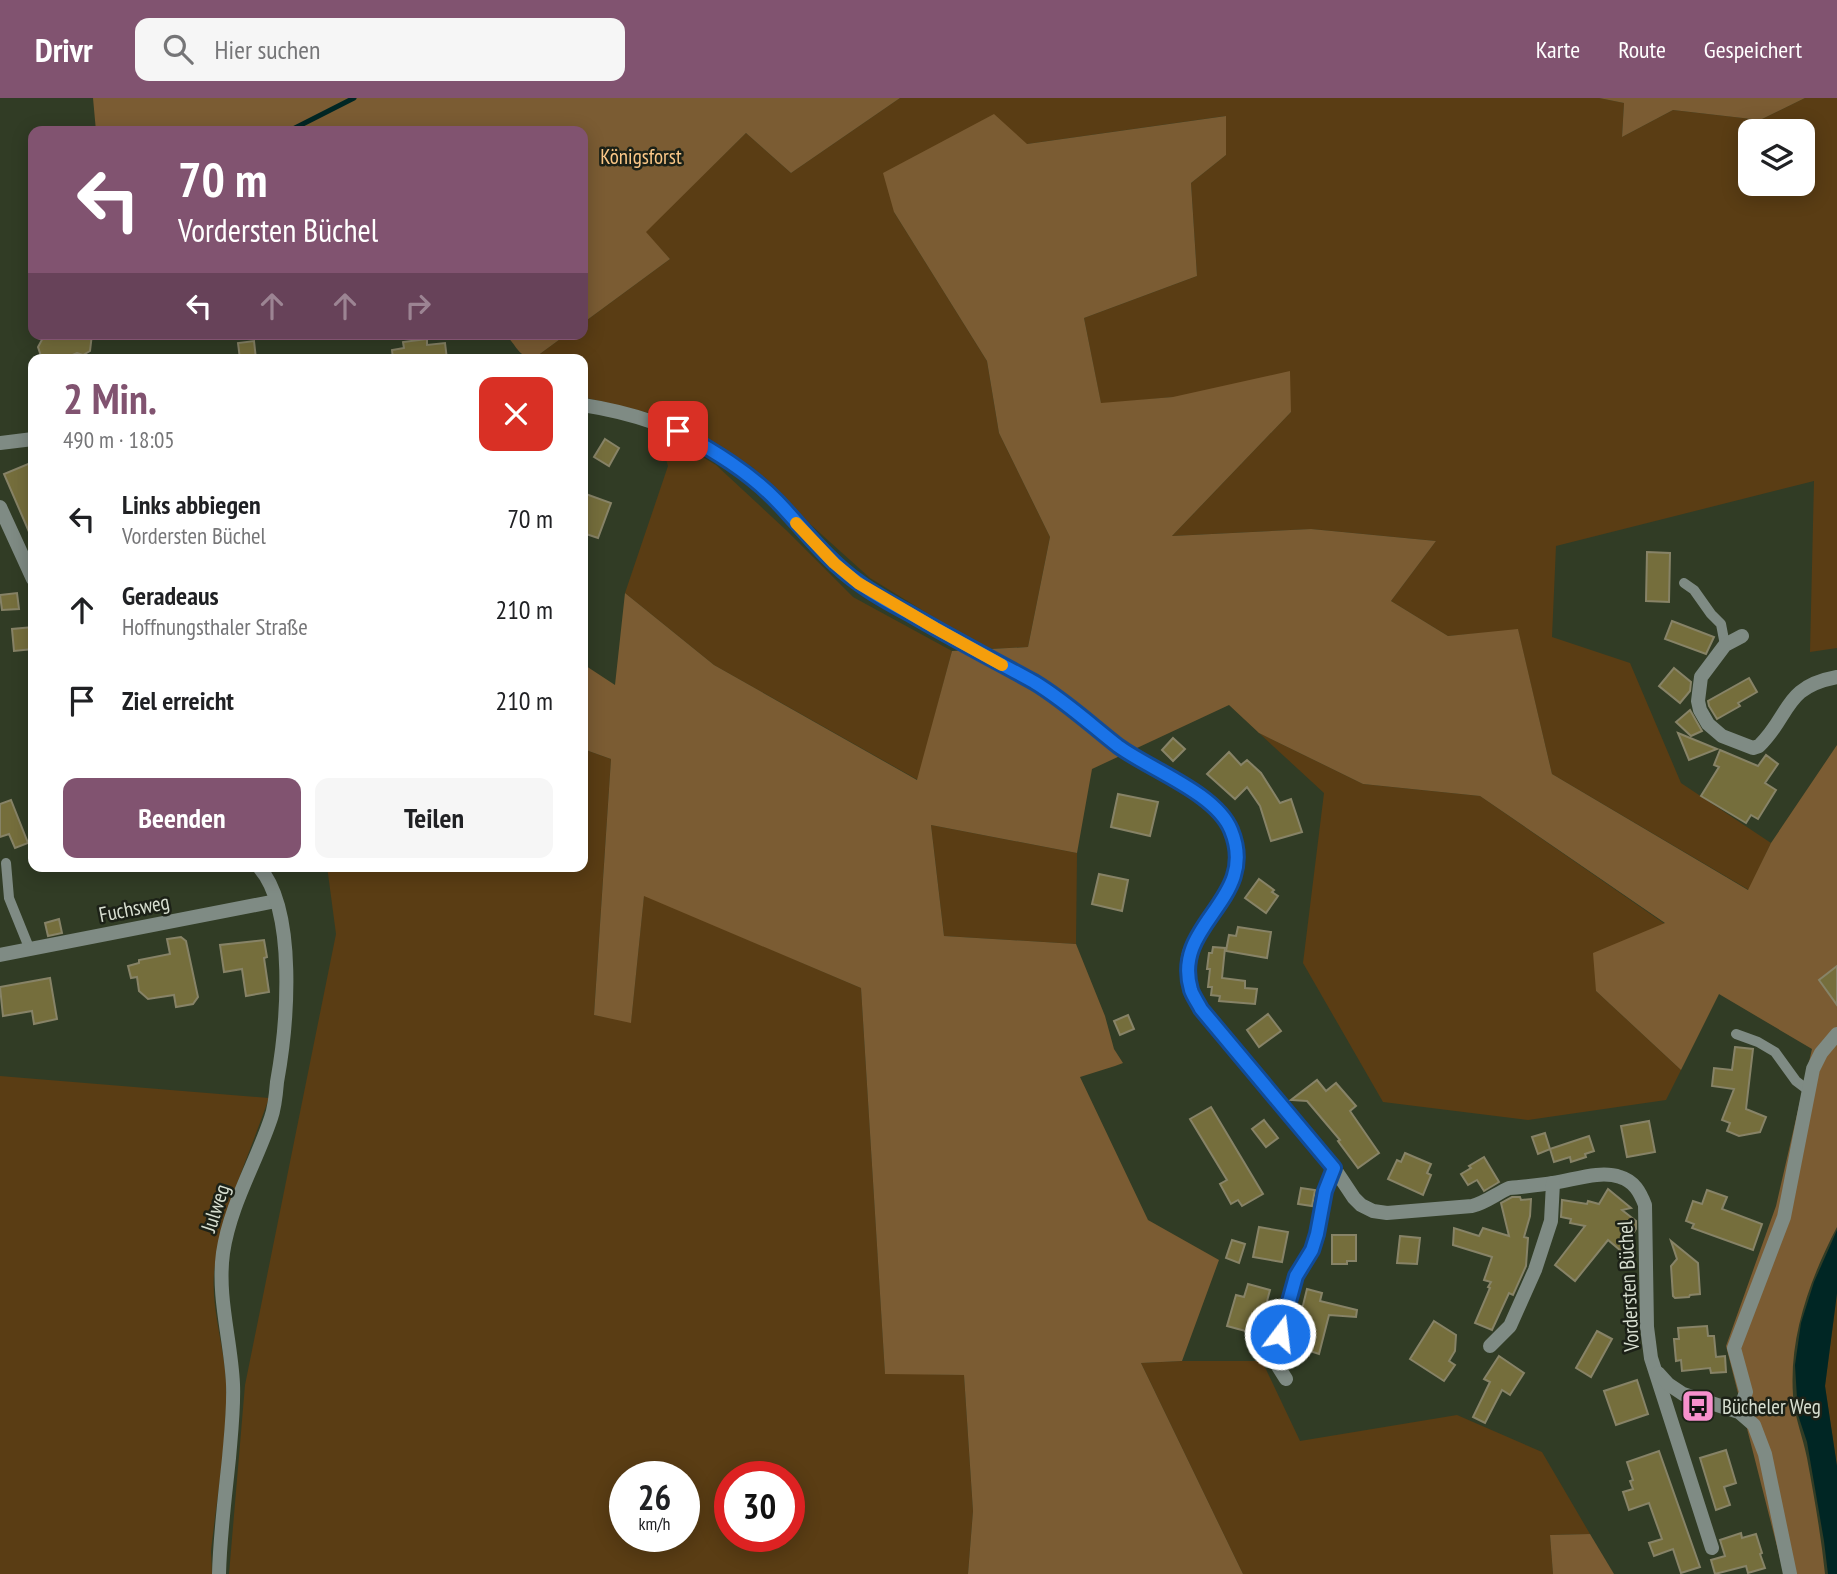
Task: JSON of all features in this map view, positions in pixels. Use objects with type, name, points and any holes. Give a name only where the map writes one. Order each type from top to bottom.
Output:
[{"type":"street","name":"Vordersten Büchel","points":[[588,406],[648,419],[678,431],[710,449],[749,476],[776,500],[834,563],[858,583],[955,640],[1036,683],[1121,747],[1212,805],[1230,828],[1237,847],[1238,864],[1234,879],[1189,953],[1191,992],[1201,1009],[1334,1168],[1361,1205],[1373,1211],[1387,1213],[1472,1206],[1480,1205],[1509,1188],[1608,1175],[1620,1177],[1640,1192],[1645,1205],[1647,1327],[1651,1358],[1712,1548]]},
{"type":"street","points":[[0,443],[28,440]]},
{"type":"street","points":[[0,507],[28,568]]},
{"type":"street","points":[[1742,636],[1725,645],[1701,677],[1700,710],[1707,724],[1722,736],[1753,748],[1763,742],[1803,688],[1837,677]]},
{"type":"street","name":"Julweg","points":[[219,1574],[232,1431],[233,1384],[222,1296],[223,1255],[236,1205],[272,1115],[281,1059],[285,1006],[285,952],[276,901],[262,872]]},
{"type":"street","name":"Fuchsweg","points":[[0,956],[276,901]]},
{"type":"street","points":[[1739,1412],[1746,1392],[1734,1348],[1784,1217],[1813,1069],[1821,1053],[1837,1034]]},
{"type":"street","points":[[1286,1379],[1274,1360],[1296,1276],[1312,1250],[1325,1191],[1334,1168]]},
{"type":"street","points":[[1490,1346],[1510,1326],[1535,1270],[1551,1221],[1553,1183]]},
{"type":"street","points":[[1657,1372],[1683,1394],[1739,1412],[1754,1425],[1765,1454],[1790,1574]]},
{"type":"lane","points":[[1684,583],[1694,590],[1721,624],[1725,645]]},
{"type":"lane","points":[[6,863],[9,898],[30,950]]},
{"type":"lane","points":[[1737,1034],[1774,1052],[1796,1081],[1808,1090]]},
{"type":"shaded area","points":[[900,98],[1599,98],[1624,103],[1622,137],[1673,110],[1751,119],[1738,119],[1738,196],[1815,196],[1815,119],[1762,119],[1805,98],[1837,98],[1837,648],[1810,652],[1814,481],[1556,546],[1552,637],[1630,663],[1681,783],[1771,843],[1749,890],[1552,774],[1518,630],[1448,636],[1391,601],[1436,541],[1311,529],[1172,536],[1291,412],[1173,397],[1101,404],[1084,318],[1197,276],[1191,183],[1226,155],[1225,116],[1027,144],[894,212],[987,361],[999,433],[1050,537],[1028,647],[985,649],[870,578],[752,467],[670,418],[588,398],[588,354],[540,354],[559,340],[588,340],[588,319],[670,259],[645,232],[746,133],[791,173]]},
{"type":"shaded area","points":[[657,430],[716,465],[853,597],[952,651],[918,780],[714,665],[625,593],[668,466]]},
{"type":"shaded area","points":[[1259,733],[1363,784],[1480,796],[1665,924],[1596,991],[1681,1070],[1666,1100],[1528,1120],[1383,1102],[1303,963],[1324,793]]},
{"type":"shaded area","points":[[588,751],[611,759],[594,1015],[631,1022],[644,895],[861,988],[885,1373],[964,1375],[973,1511],[968,1574],[229,1574],[245,1385],[336,934],[328,872],[588,872]]},
{"type":"shaded area","points":[[931,825],[1077,853],[1076,944],[944,936]]},
{"type":"shaded area","points":[[0,1076],[269,1098],[231,1201],[215,1265],[215,1308],[225,1367],[226,1402],[224,1444],[211,1551],[212,1574],[0,1574]]},
{"type":"shaded area","points":[[1837,1294],[1837,1467],[1825,1386]]},
{"type":"shaded area","points":[[1262,1361],[1300,1441],[1457,1415],[1542,1452],[1590,1534],[1550,1535],[1553,1574],[1243,1574],[1141,1363]]},
{"type":"green space","name":"Königsforst","points":[[93,98],[900,98],[791,173],[746,133],[646,232],[670,259],[588,319],[588,126],[96,126]]},
{"type":"green space","points":[[1599,98],[1805,98],[1762,119],[1673,110],[1622,137],[1624,103]]},
{"type":"green space","points":[[994,114],[1027,144],[1226,116],[1226,155],[1191,183],[1197,276],[1084,318],[1101,403],[1173,397],[1290,371],[1291,412],[1172,536],[1311,529],[1436,541],[1391,601],[1448,636],[1518,629],[1552,774],[1748,890],[1771,843],[1837,745],[1837,1227],[1803,1308],[1794,1351],[1793,1373],[1794,1403],[1810,1472],[1825,1574],[1784,1574],[1726,1346],[1776,1206],[1812,1049],[1719,994],[1681,1070],[1596,991],[1593,953],[1665,923],[1480,796],[1363,784],[1259,733],[1229,705],[1092,769],[1077,853],[931,825],[944,936],[1076,944],[1105,1016],[1114,1049],[1123,1063],[1080,1077],[1148,1220],[1219,1260],[1182,1361],[1141,1363],[1243,1574],[968,1574],[973,1511],[964,1375],[885,1374],[861,988],[644,896],[631,1023],[594,1015],[611,759],[588,751],[588,667],[615,685],[625,593],[714,665],[917,780],[952,651],[1028,647],[1050,537],[999,433],[987,361],[894,212],[883,173]]},
{"type":"green space","points":[[559,340],[540,354],[523,354],[511,341]]},
{"type":"green space","points":[[1590,1534],[1614,1574],[1553,1574],[1550,1535]]},
{"type":"water","points":[[1837,1230],[1837,1293],[1825,1386],[1837,1466],[1837,1574],[1828,1574],[1807,1442],[1798,1415],[1795,1365],[1801,1323],[1814,1282]]},
{"type":"building","points":[[42,340],[91,340],[90,351],[85,354],[40,354],[38,347]]},
{"type":"building","points":[[427,340],[427,345],[445,343],[446,354],[392,354],[392,350],[404,348],[403,342]]},
{"type":"building","points":[[254,341],[255,354],[239,354],[238,343]]},
{"type":"building","points":[[605,439],[619,448],[609,466],[594,457]]},
{"type":"building","points":[[28,464],[28,529],[4,474]]},
{"type":"building","points":[[588,495],[611,503],[598,538],[588,535]]},
{"type":"building","points":[[1647,552],[1670,553],[1669,602],[1646,601]]},
{"type":"building","points":[[17,593],[19,609],[2,610],[0,595]]},
{"type":"building","points":[[1672,621],[1714,637],[1706,654],[1665,639]]},
{"type":"building","points":[[28,627],[28,650],[14,651],[12,629]]},
{"type":"building","points":[[1674,668],[1691,682],[1690,691],[1680,703],[1659,686]]},
{"type":"building","points":[[1749,678],[1757,692],[1717,719],[1708,701]]},
{"type":"building","points":[[1690,710],[1702,731],[1691,736],[1676,722]]},
{"type":"building","points":[[1678,733],[1717,749],[1689,760]]},
{"type":"building","points":[[1173,738],[1185,749],[1173,761],[1162,750]]},
{"type":"building","points":[[1720,750],[1758,766],[1766,755],[1778,764],[1765,783],[1776,790],[1758,819],[1751,815],[1746,823],[1701,796],[1719,767],[1714,765]]},
{"type":"building","points":[[1229,752],[1241,765],[1247,760],[1261,773],[1280,803],[1291,799],[1302,832],[1271,841],[1260,806],[1247,787],[1235,799],[1207,774]]},
{"type":"building","points":[[1118,794],[1158,802],[1150,836],[1111,827]]},
{"type":"building","points":[[11,800],[28,843],[15,848],[9,834],[0,837],[0,804]]},
{"type":"building","points":[[1099,874],[1128,880],[1122,911],[1092,904]]},
{"type":"building","points":[[1259,879],[1278,896],[1266,913],[1245,898]]},
{"type":"building","points":[[59,919],[62,933],[48,936],[45,923]]},
{"type":"building","points":[[1238,927],[1271,932],[1267,958],[1226,951],[1229,935],[1236,936]]},
{"type":"building","points":[[181,937],[186,941],[198,997],[193,1004],[176,1007],[174,995],[148,999],[139,991],[137,977],[131,978],[128,966],[139,963],[139,960],[170,954],[167,939]]},
{"type":"building","points":[[264,940],[269,992],[246,996],[242,969],[224,972],[220,945]]},
{"type":"building","points":[[1213,947],[1225,948],[1222,978],[1245,981],[1245,988],[1257,989],[1255,1004],[1219,1001],[1220,996],[1211,995],[1212,987],[1208,987],[1210,969],[1207,969],[1209,953],[1212,953]]},
{"type":"building","points":[[1837,966],[1837,1005],[1819,980]]},
{"type":"building","points":[[50,978],[57,1019],[34,1024],[32,1011],[3,1016],[0,987]]},
{"type":"building","points":[[1268,1014],[1281,1031],[1259,1047],[1247,1030]]},
{"type":"building","points":[[1128,1015],[1134,1029],[1120,1035],[1114,1021]]},
{"type":"building","points":[[1735,1047],[1753,1049],[1746,1109],[1766,1117],[1760,1132],[1739,1136],[1727,1131],[1730,1123],[1722,1120],[1734,1089],[1712,1086],[1714,1068],[1732,1070]]},
{"type":"building","points":[[1317,1080],[1326,1091],[1336,1083],[1356,1106],[1350,1111],[1379,1153],[1358,1168],[1338,1141],[1340,1140],[1307,1101],[1291,1100]]},
{"type":"building","points":[[1211,1107],[1263,1194],[1242,1206],[1238,1200],[1231,1204],[1220,1184],[1227,1180],[1190,1119]]},
{"type":"building","points":[[1264,1120],[1278,1138],[1266,1147],[1252,1129]]},
{"type":"building","points":[[1649,1121],[1655,1152],[1627,1157],[1621,1126]]},
{"type":"building","points":[[1545,1133],[1550,1149],[1538,1154],[1532,1137]]},
{"type":"building","points":[[1589,1136],[1594,1151],[1571,1162],[1570,1157],[1554,1162],[1550,1149]]},
{"type":"building","points":[[1405,1153],[1431,1164],[1427,1173],[1431,1175],[1423,1195],[1388,1179],[1397,1160],[1401,1162]]},
{"type":"building","points":[[1484,1157],[1499,1182],[1484,1191],[1477,1180],[1468,1185],[1461,1174]]},
{"type":"building","points":[[1301,1188],[1315,1190],[1312,1206],[1298,1204]]},
{"type":"building","points":[[1608,1189],[1631,1208],[1622,1210],[1636,1221],[1636,1229],[1621,1251],[1608,1240],[1575,1281],[1555,1265],[1585,1226],[1570,1223],[1571,1219],[1561,1217],[1562,1200],[1599,1204]]},
{"type":"building","points":[[1707,1190],[1727,1197],[1722,1209],[1762,1224],[1753,1250],[1692,1228],[1694,1224],[1686,1221],[1693,1201],[1702,1204]]},
{"type":"building","points":[[1512,1197],[1531,1199],[1524,1237],[1528,1238],[1526,1266],[1513,1295],[1509,1293],[1492,1330],[1475,1323],[1490,1288],[1488,1287],[1491,1282],[1484,1280],[1492,1257],[1453,1245],[1454,1228],[1479,1236],[1483,1228],[1509,1236],[1501,1203]]},
{"type":"building","points":[[1259,1227],[1288,1232],[1282,1262],[1253,1257]]},
{"type":"building","points":[[1332,1235],[1356,1235],[1356,1261],[1332,1264]]},
{"type":"building","points":[[1400,1236],[1420,1238],[1417,1264],[1397,1263]]},
{"type":"building","points":[[1232,1240],[1245,1244],[1239,1263],[1226,1258]]},
{"type":"building","points":[[1671,1241],[1698,1263],[1700,1294],[1689,1297],[1673,1296],[1671,1266],[1677,1259]]},
{"type":"building","points":[[1248,1284],[1270,1290],[1259,1331],[1254,1330],[1253,1333],[1227,1326],[1236,1295],[1244,1297]]},
{"type":"building","points":[[1307,1289],[1322,1293],[1320,1301],[1357,1310],[1356,1317],[1329,1315],[1319,1354],[1307,1350],[1304,1358],[1291,1354]]},
{"type":"building","points":[[1434,1321],[1456,1335],[1455,1351],[1449,1361],[1455,1365],[1444,1381],[1410,1359]]},
{"type":"building","points":[[1707,1326],[1708,1336],[1714,1336],[1716,1357],[1725,1356],[1726,1372],[1711,1373],[1710,1368],[1682,1371],[1681,1360],[1676,1361],[1674,1339],[1679,1339],[1678,1328]]},
{"type":"building","points":[[1597,1331],[1612,1339],[1591,1377],[1576,1368]]},
{"type":"building","points":[[1499,1356],[1524,1373],[1510,1395],[1502,1390],[1485,1423],[1473,1417],[1490,1382],[1484,1379]]},
{"type":"building","points":[[1637,1380],[1648,1414],[1616,1425],[1604,1391]]},
{"type":"building","points":[[1726,1450],[1736,1483],[1724,1487],[1730,1505],[1716,1510],[1700,1458]]},
{"type":"building","points":[[1659,1451],[1700,1567],[1681,1573],[1673,1549],[1654,1556],[1649,1543],[1662,1539],[1649,1503],[1629,1510],[1623,1492],[1633,1489],[1627,1462]]},
{"type":"building","points":[[1741,1533],[1742,1538],[1756,1534],[1765,1568],[1748,1573],[1746,1566],[1715,1574],[1711,1560],[1725,1556],[1720,1540]]},
{"type":"waterway","points":[[299,126],[354,98]]},
{"type":"slow traffic","points":[[796,523],[834,563],[858,583],[1002,665]]},
{"type":"place","name":"Bücheler Weg","points":[[1698,1406]]},
{"type":"route","points":[[678,431],[749,476],[776,500],[834,563],[858,583],[955,640],[1036,683],[1121,747],[1212,805],[1230,828],[1237,847],[1238,864],[1234,879],[1189,953],[1191,992],[1201,1009],[1334,1168],[1325,1191],[1312,1250],[1296,1276],[1280,1334]]}]
